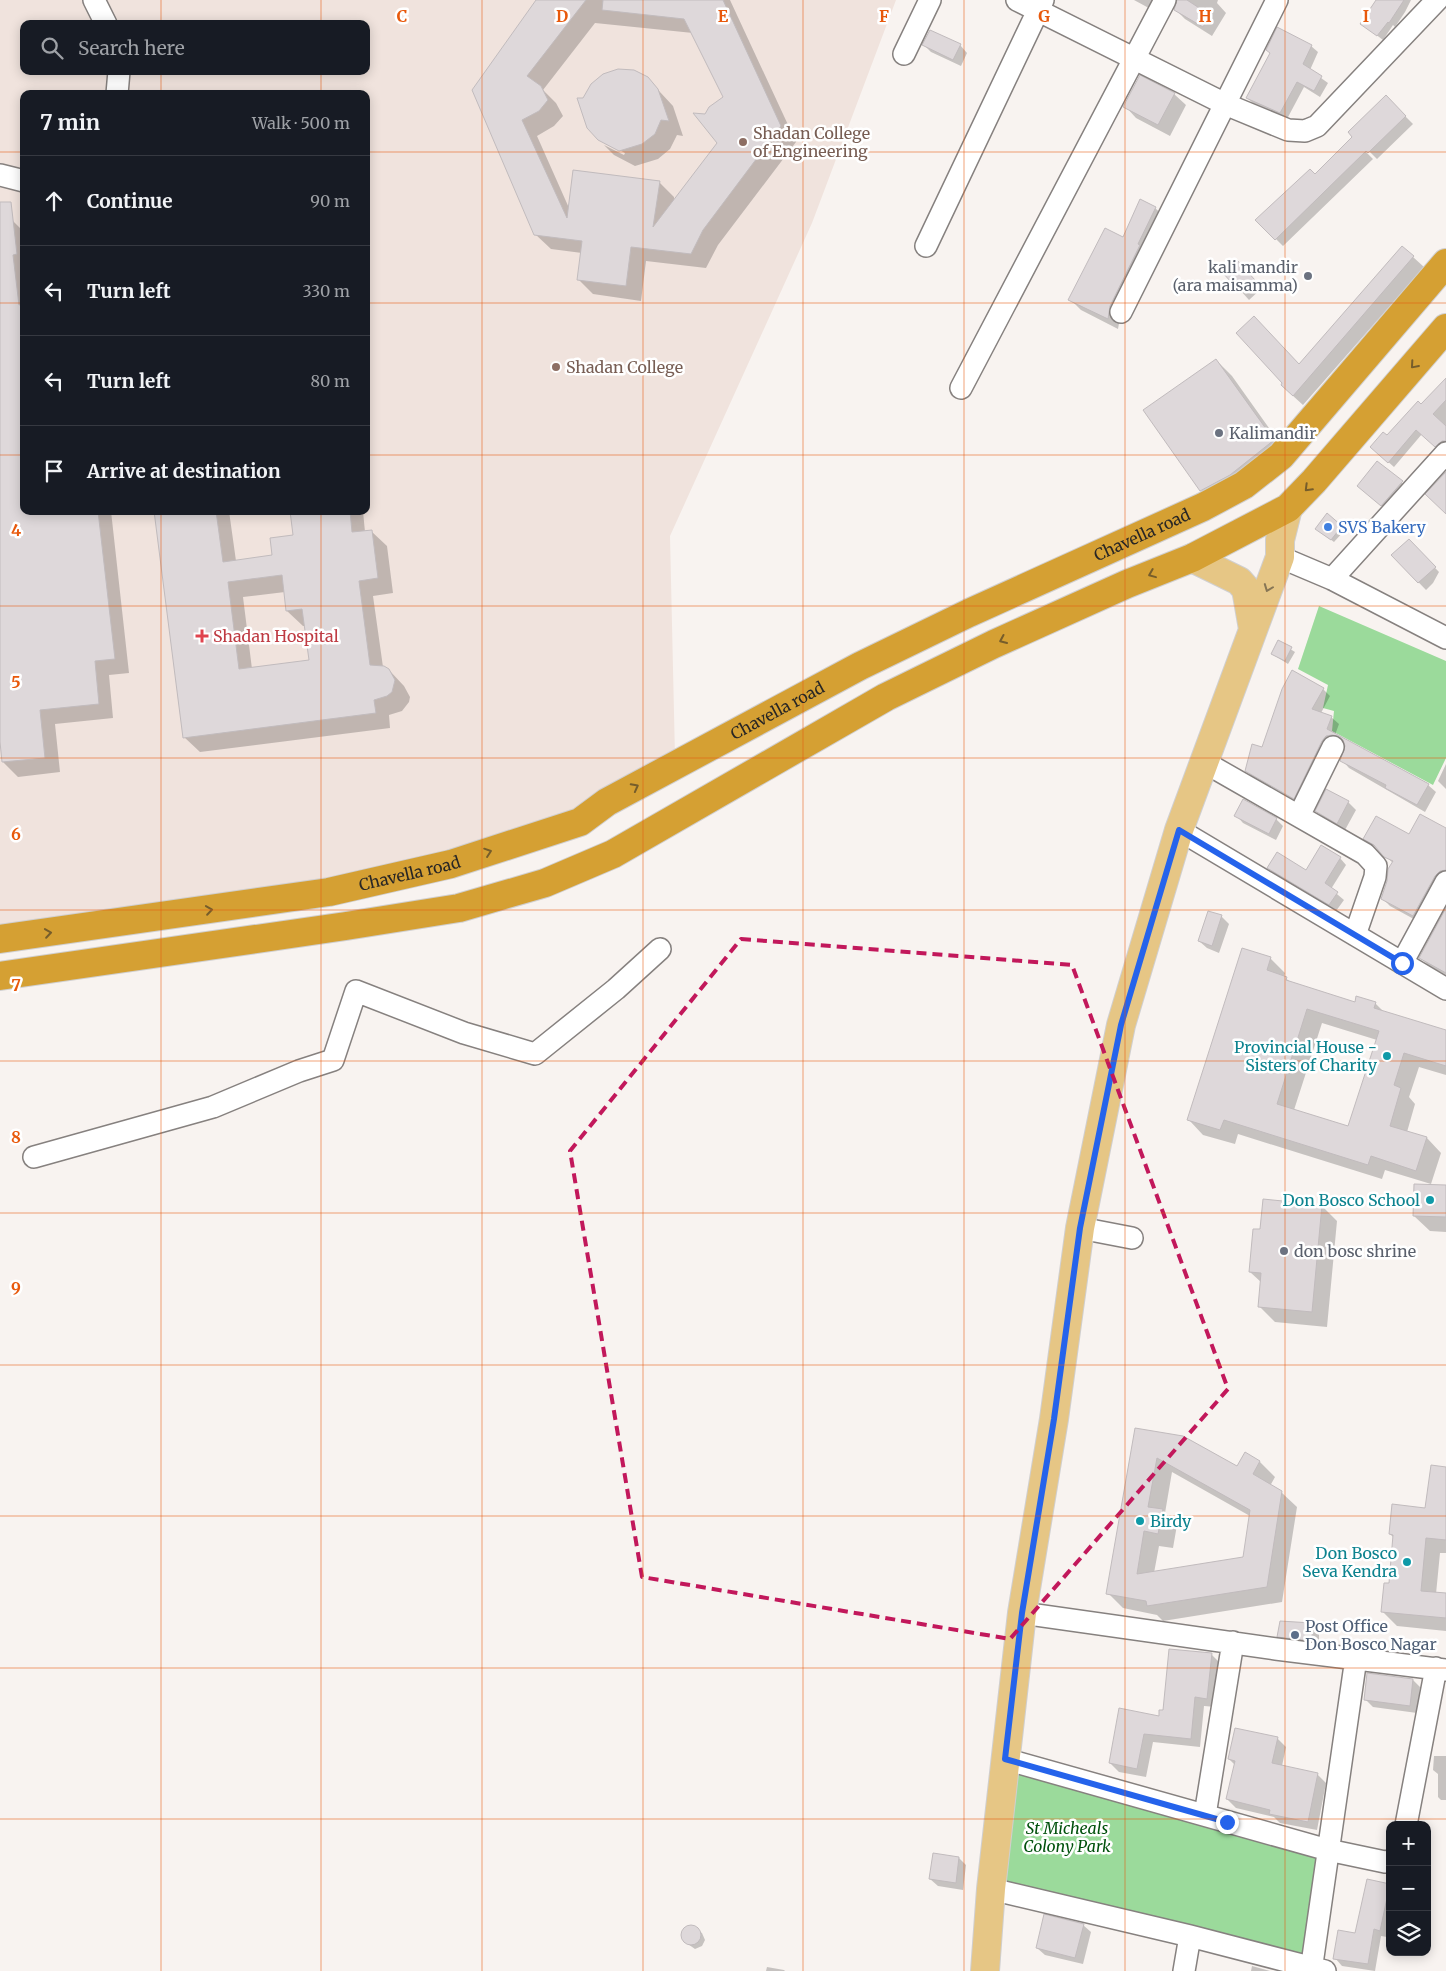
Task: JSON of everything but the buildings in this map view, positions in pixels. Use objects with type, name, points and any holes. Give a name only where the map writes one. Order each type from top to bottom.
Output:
[{"type":"highway","name":"Chavella road","points":[[0,939],[329,892],[452,864],[580,822],[607,802],[860,666],[970,613],[1203,507],[1244,485],[1281,456],[1446,264]]},
{"type":"highway","points":[[0,976],[459,908],[545,883],[613,854],[886,697],[994,644],[1127,584],[1192,558],[1288,508],[1314,481],[1446,328]]},
{"type":"main road","points":[[985,1971],[991,1889],[1022,1613],[1054,1419],[1080,1228],[1121,1025],[1179,830],[1280,557],[1280,540],[1288,508]]},
{"type":"main road","points":[[1192,558],[1240,581],[1246,589],[1253,629]]},
{"type":"street","points":[[94,0],[104,20]]},
{"type":"street","points":[[904,54],[930,0]]},
{"type":"street","points":[[1017,0],[1040,5],[1134,59],[1225,104],[1288,130],[1305,131],[1317,126],[1436,0]]},
{"type":"street","points":[[961,388],[1165,0]]},
{"type":"street","points":[[1120,312],[1277,0]]},
{"type":"street","points":[[926,246],[1040,5]]},
{"type":"street","points":[[118,90],[119,75]]},
{"type":"street","points":[[0,175],[20,180]]},
{"type":"street","points":[[1332,579],[1446,453]]},
{"type":"street","points":[[1280,557],[1332,579],[1445,635]]},
{"type":"street","points":[[1299,816],[1333,746]]},
{"type":"street","points":[[1204,762],[1364,854],[1376,866],[1375,877],[1354,935]]},
{"type":"street","points":[[1179,830],[1446,989]]},
{"type":"street","points":[[1402,963],[1446,882]]},
{"type":"street","points":[[34,1157],[213,1107],[299,1071],[333,1060],[356,991],[464,1033],[535,1054],[616,989],[660,949]]},
{"type":"street","points":[[1080,1228],[1132,1238]]},
{"type":"street","points":[[1022,1613],[1276,1649],[1441,1669],[1407,1821]]},
{"type":"street","points":[[1205,1815],[1233,1642]]},
{"type":"street","points":[[991,1889],[1190,1936],[1316,1970],[1328,1850],[1356,1658]]},
{"type":"street","points":[[1005,1759],[1328,1850],[1386,1862]]},
{"type":"street","points":[[1184,1971],[1190,1936]]},
{"type":"highlighted area","points":[[741,939],[1072,965],[1228,1389],[1010,1639],[642,1577],[570,1151]]},
{"type":"shaded area","name":"Shadan College","points":[[0,0],[896,0],[812,223],[670,536],[675,757],[557,817],[486,844],[309,883],[0,928]]},
{"type":"green space","points":[[1319,606],[1446,661],[1446,758],[1433,785],[1332,731],[1334,711],[1323,708],[1328,685],[1298,669]]},
{"type":"green space","name":"St Micheals Colony Park","points":[[1017,1758],[1335,1849],[1319,1966],[998,1886]]},
{"type":"place","name":"Shadan College of Engineering","points":[[743,142]]},
{"type":"place","name":"kali mandir (ara maisamma)","points":[[1308,276]]},
{"type":"place","name":"Shadan College","points":[[556,367]]},
{"type":"place","name":"Kalimandir","points":[[1219,433]]},
{"type":"place","name":"SVS Bakery","points":[[1328,527]]},
{"type":"place","name":"Shadan Hospital","points":[[202,636]]},
{"type":"place","name":"Provincial House - Sisters of Charity","points":[[1387,1056]]},
{"type":"place","name":"Don Bosco School","points":[[1430,1200]]},
{"type":"place","name":"don bosc shrine","points":[[1284,1251]]},
{"type":"place","name":"Birdy","points":[[1140,1521]]},
{"type":"place","name":"Don Bosco Seva Kendra","points":[[1407,1562]]},
{"type":"place","name":"Post Office Don Bosco Nagar","points":[[1295,1635]]},
{"type":"route","points":[[1227,1822],[1005,1759],[1022,1613],[1054,1419],[1080,1228],[1121,1025],[1179,830],[1402,963]]}]
